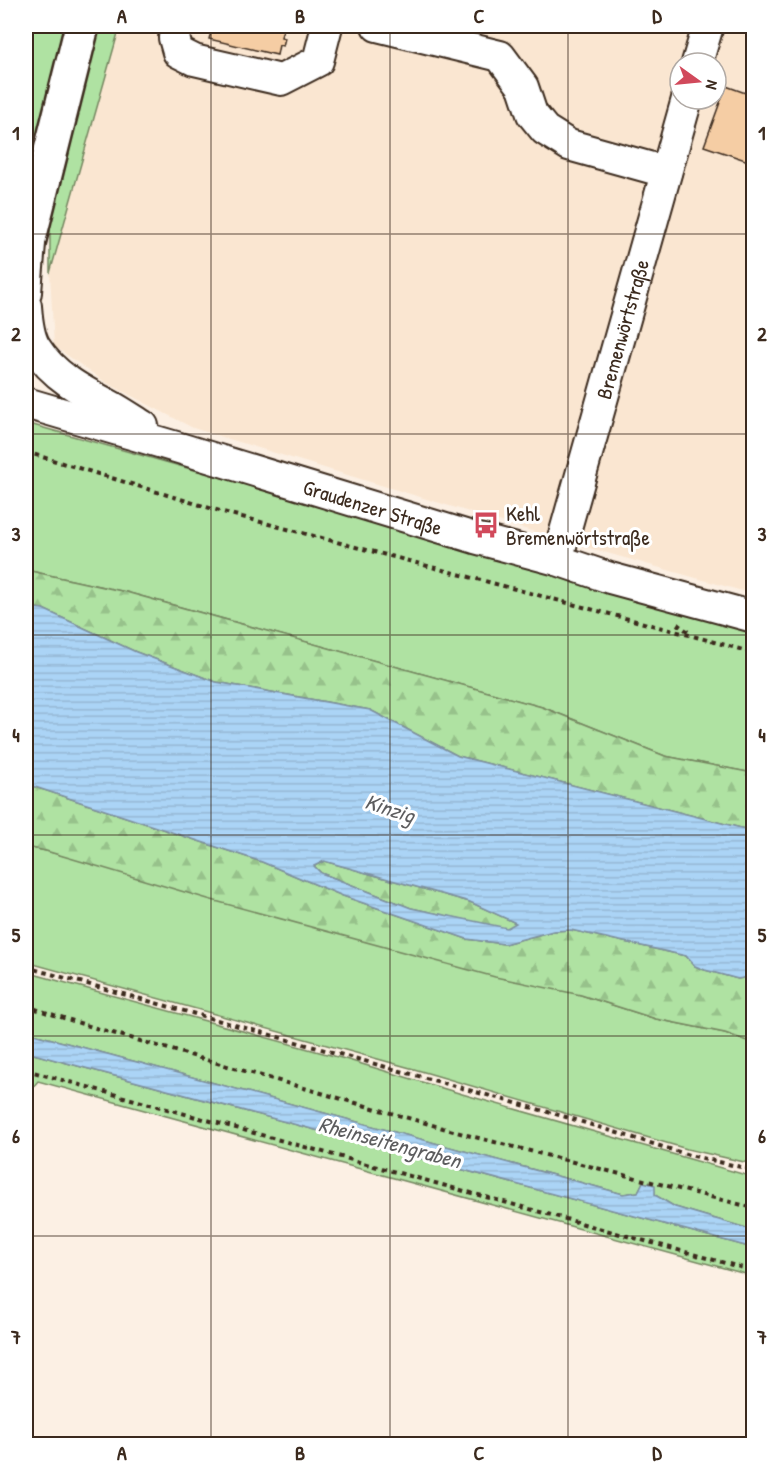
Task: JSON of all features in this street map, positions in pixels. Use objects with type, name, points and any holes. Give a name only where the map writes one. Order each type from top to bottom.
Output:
[{"type":"main road","points":[[28,241],[82,26]]},
{"type":"street","points":[[177,26],[174,38],[178,52],[194,60],[281,80],[318,61],[327,26]]},
{"type":"street","points":[[377,26],[500,56],[523,87],[532,114],[545,130],[569,145],[666,172]]},
{"type":"street","points":[[701,51],[708,26]]},
{"type":"street","name":"Bremenwörtstraße","points":[[557,560],[684,111]]},
{"type":"street","points":[[26,292],[28,241]]},
{"type":"street","points":[[26,306],[28,325],[34,345],[56,372],[72,385],[113,407],[176,447]]},
{"type":"street","name":"Graudenzer Straße","points":[[26,403],[464,535],[557,560],[610,578],[753,617]]},
{"type":"path","points":[[26,452],[223,512],[753,653]]},
{"type":"path","points":[[26,967],[566,1117],[689,1155],[753,1170]]},
{"type":"path","points":[[26,1006],[467,1135],[753,1208]]},
{"type":"path","points":[[26,1070],[753,1271]]},
{"type":"shaded area","points":[[120,26],[753,26],[753,594],[568,542],[193,428],[105,382],[54,346],[50,273]]},
{"type":"green space","points":[[26,26],[71,26],[26,189]]},
{"type":"green space","points":[[94,26],[120,26],[50,273],[50,201]]},
{"type":"green space","points":[[26,423],[753,626],[753,773],[665,756],[542,707],[126,592],[26,570]]},
{"type":"green space","points":[[26,570],[126,592],[542,707],[665,756],[753,773],[753,831],[458,756],[370,710],[216,682],[136,652],[43,609],[26,607]]},
{"type":"green space","points":[[26,784],[262,862],[343,896],[467,939],[504,944],[553,931],[571,930],[686,956],[695,966],[738,979],[753,976],[753,1043],[725,1033],[656,1019],[581,995],[495,977],[26,847]]},
{"type":"green space","points":[[26,847],[581,995],[656,1019],[725,1033],[753,1043],[753,1164],[687,1149],[414,1069],[26,962]]},
{"type":"green space","points":[[324,861],[470,902],[516,923],[507,929],[411,908],[321,873],[314,866]]},
{"type":"green space","points":[[26,972],[345,1059],[753,1177],[753,1230],[675,1207],[655,1195],[654,1185],[643,1182],[638,1192],[623,1194],[26,1032]]},
{"type":"green space","points":[[26,1052],[753,1248],[753,1276],[38,1081],[26,1095]]},
{"type":"water","name":"Kinzig","points":[[26,607],[43,609],[136,652],[216,682],[370,710],[458,756],[753,831],[753,976],[738,979],[695,966],[686,956],[571,930],[553,931],[504,944],[467,939],[343,896],[262,862],[26,784]],"holes":[[[324,861],[470,902],[516,923],[507,928],[411,908],[321,873],[314,866]]]},
{"type":"water","name":"Rheinseitengraben","points":[[26,1032],[623,1194],[638,1192],[643,1182],[655,1185],[655,1195],[675,1207],[753,1230],[753,1248],[26,1052]]},
{"type":"building","points":[[213,26],[284,26],[281,37],[285,38],[283,46],[279,45],[277,55],[209,39]]},
{"type":"building","points":[[728,87],[754,96],[754,163],[704,146],[717,111],[728,111]]},
{"type":"place","name":"Kehl Bremenwörtstraße","points":[[486,525]]}]
